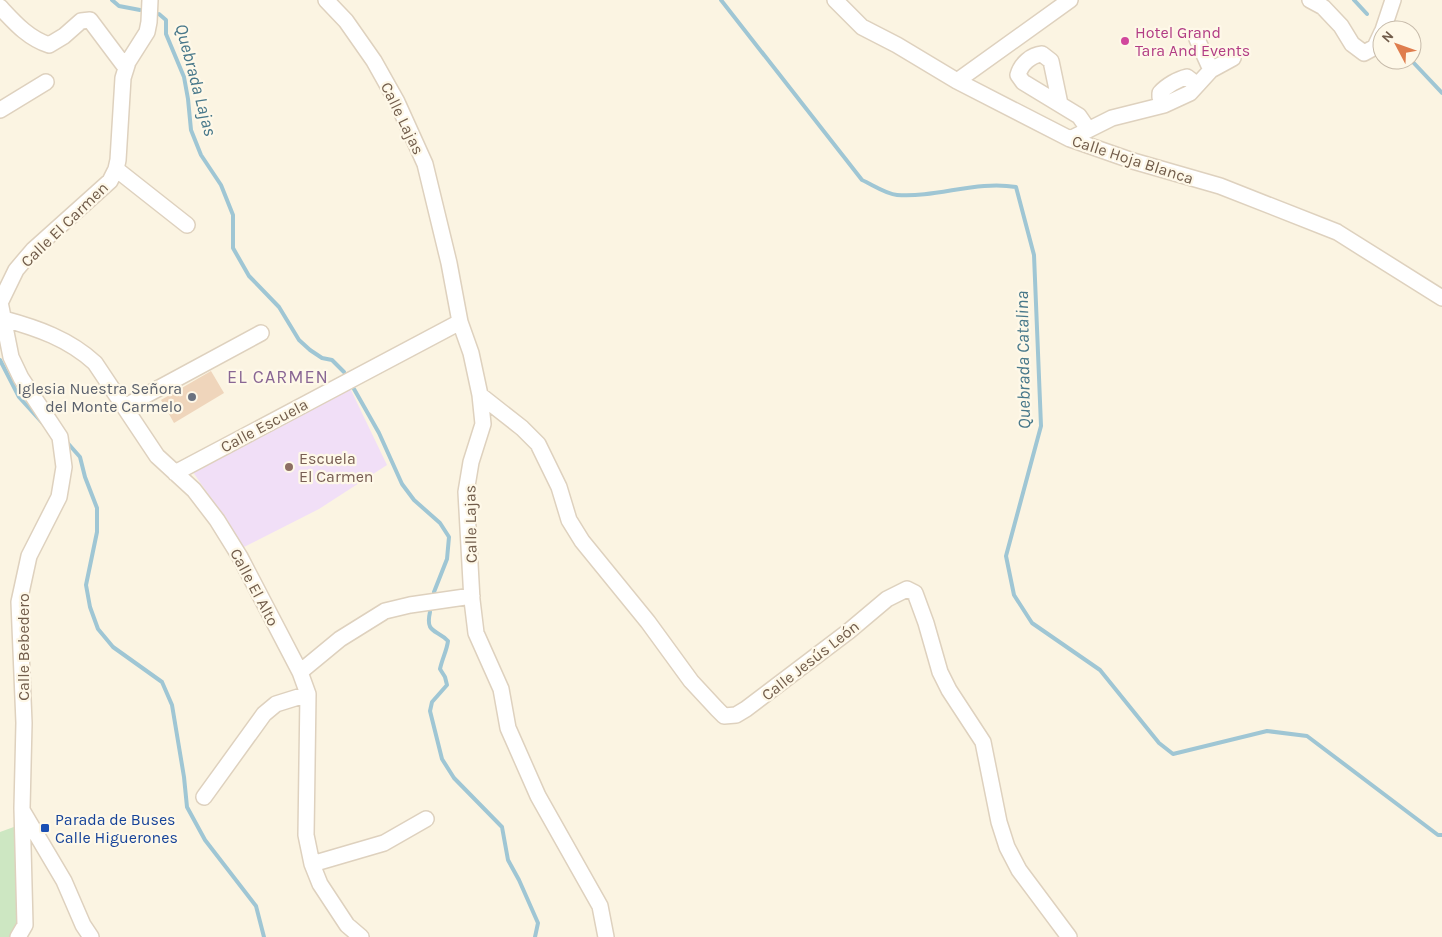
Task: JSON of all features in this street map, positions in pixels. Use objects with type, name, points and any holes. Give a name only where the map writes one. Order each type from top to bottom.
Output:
[{"type":"street","name":"Calle El Carmen","points":[[0,303],[16,270],[33,250],[105,188],[116,169],[122,83],[126,68],[147,32],[150,0]]},
{"type":"street","name":"Calle Lajas","points":[[326,0],[346,21],[374,60],[397,102],[425,164],[449,263],[460,322],[471,352],[480,395],[483,424],[471,462],[466,492],[476,634],[501,689],[508,728],[538,796],[600,906],[606,937]]},
{"type":"street","name":"Calle Hoja Blanca","points":[[835,0],[862,27],[897,45],[957,81],[1070,139],[1133,162],[1220,186],[1337,232],[1442,298]]},
{"type":"street","points":[[957,81],[1070,0]]},
{"type":"street","points":[[1310,0],[1323,8],[1341,26],[1352,44],[1364,53],[1372,49]]},
{"type":"street","points":[[1386,20],[1393,0]]},
{"type":"street","points":[[0,7],[35,40],[49,45],[64,36],[81,21],[90,20],[126,68]]},
{"type":"street","points":[[1196,39],[1212,70]]},
{"type":"street","points":[[1070,139],[1112,118],[1164,105],[1190,93],[1196,84],[1212,70],[1233,58]]},
{"type":"street","points":[[0,110],[46,82]]},
{"type":"street","points":[[1060,104],[1079,116],[1088,129]]},
{"type":"street","points":[[116,169],[187,226]]},
{"type":"street","name":"Calle Bebedero","points":[[0,303],[4,319],[5,359],[22,378],[60,437],[64,467],[59,497],[29,556],[19,602],[24,723],[22,808],[25,925],[18,937]]},
{"type":"street","name":"Calle El Alto","points":[[4,319],[30,326],[55,336],[83,352],[95,363],[157,456],[194,490],[217,520],[248,572],[300,672],[308,694],[306,835],[312,864],[320,884],[347,925],[361,937]]},
{"type":"street","name":"Calle Escuela","points":[[175,473],[460,322]]},
{"type":"street","points":[[124,407],[262,333]]},
{"type":"street","name":"Calle Jesús León","points":[[480,395],[522,428],[538,444],[559,487],[569,520],[582,541],[648,622],[691,681],[724,716],[736,716],[746,709],[850,631],[887,599],[907,590],[915,593],[940,672],[949,690],[983,742],[999,822],[1007,848],[1019,870],[1069,937]]},
{"type":"street","points":[[300,672],[340,639],[385,611],[410,605],[472,596]]},
{"type":"street","points":[[204,797],[264,714],[276,704],[308,694]]},
{"type":"street","points":[[22,808],[64,881],[90,937]]},
{"type":"street","points":[[312,864],[384,842],[426,819]]},
{"type":"shaded area","name":"Escuela El Carmen","points":[[349,386],[387,465],[319,509],[242,548],[232,528],[190,468]]},
{"type":"green space","points":[[22,824],[25,925],[16,937],[0,937],[0,832]]},
{"type":"building","name":"Iglesia Nuestra Señora del Monte Carmelo","points":[[211,371],[224,393],[174,423],[161,400]]},
{"type":"waterway","name":"Quebrada Lajas","points":[[112,0],[119,6],[140,10]]},
{"type":"waterway","name":"Quebrada Catalina","points":[[721,0],[862,180],[897,195],[927,194],[972,187],[1001,185],[1016,187],[1034,255],[1041,426],[1006,556],[1014,595],[1032,623],[1100,670],[1159,743],[1173,754],[1267,731],[1307,736],[1438,835],[1442,835]]},
{"type":"waterway","points":[[1354,0],[1367,14]]},
{"type":"waterway","name":"Quebrada Lajas","points":[[159,14],[166,20],[166,34],[184,77],[191,130],[201,155],[221,185],[233,215],[233,248],[249,276],[279,307],[299,340],[322,358],[332,360],[344,372]]},
{"type":"waterway","points":[[1420,70],[1442,93]]},
{"type":"waterway","points":[[0,360],[19,397],[47,428]]},
{"type":"waterway","name":"Quebrada Lajas","points":[[354,389],[379,433],[402,484],[414,500],[440,523],[449,537],[447,559],[434,592]]},
{"type":"waterway","points":[[65,440],[80,457],[85,477],[97,508],[97,532],[86,585],[90,607],[98,629],[113,647],[162,682],[172,705],[187,807],[205,840],[256,906],[264,937]]},
{"type":"waterway","name":"Quebrada Lajas","points":[[430,612],[429,624],[431,628],[448,641],[440,669],[447,685],[432,702],[430,711],[442,759],[454,778],[502,827],[508,860],[538,923],[535,937]]},
{"type":"place","name":"Hotel Grand Tara And Events","points":[[1125,41]]},
{"type":"place","name":"Iglesia Nuestra Señora del Monte Carmelo","points":[[192,397]]},
{"type":"place","name":"Escuela El Carmen","points":[[289,467]]},
{"type":"place","name":"Parada de Buses Calle Higuerones","points":[[45,828]]},
{"type":"district","name":"EL CARMEN","points":[[278,377]]}]
